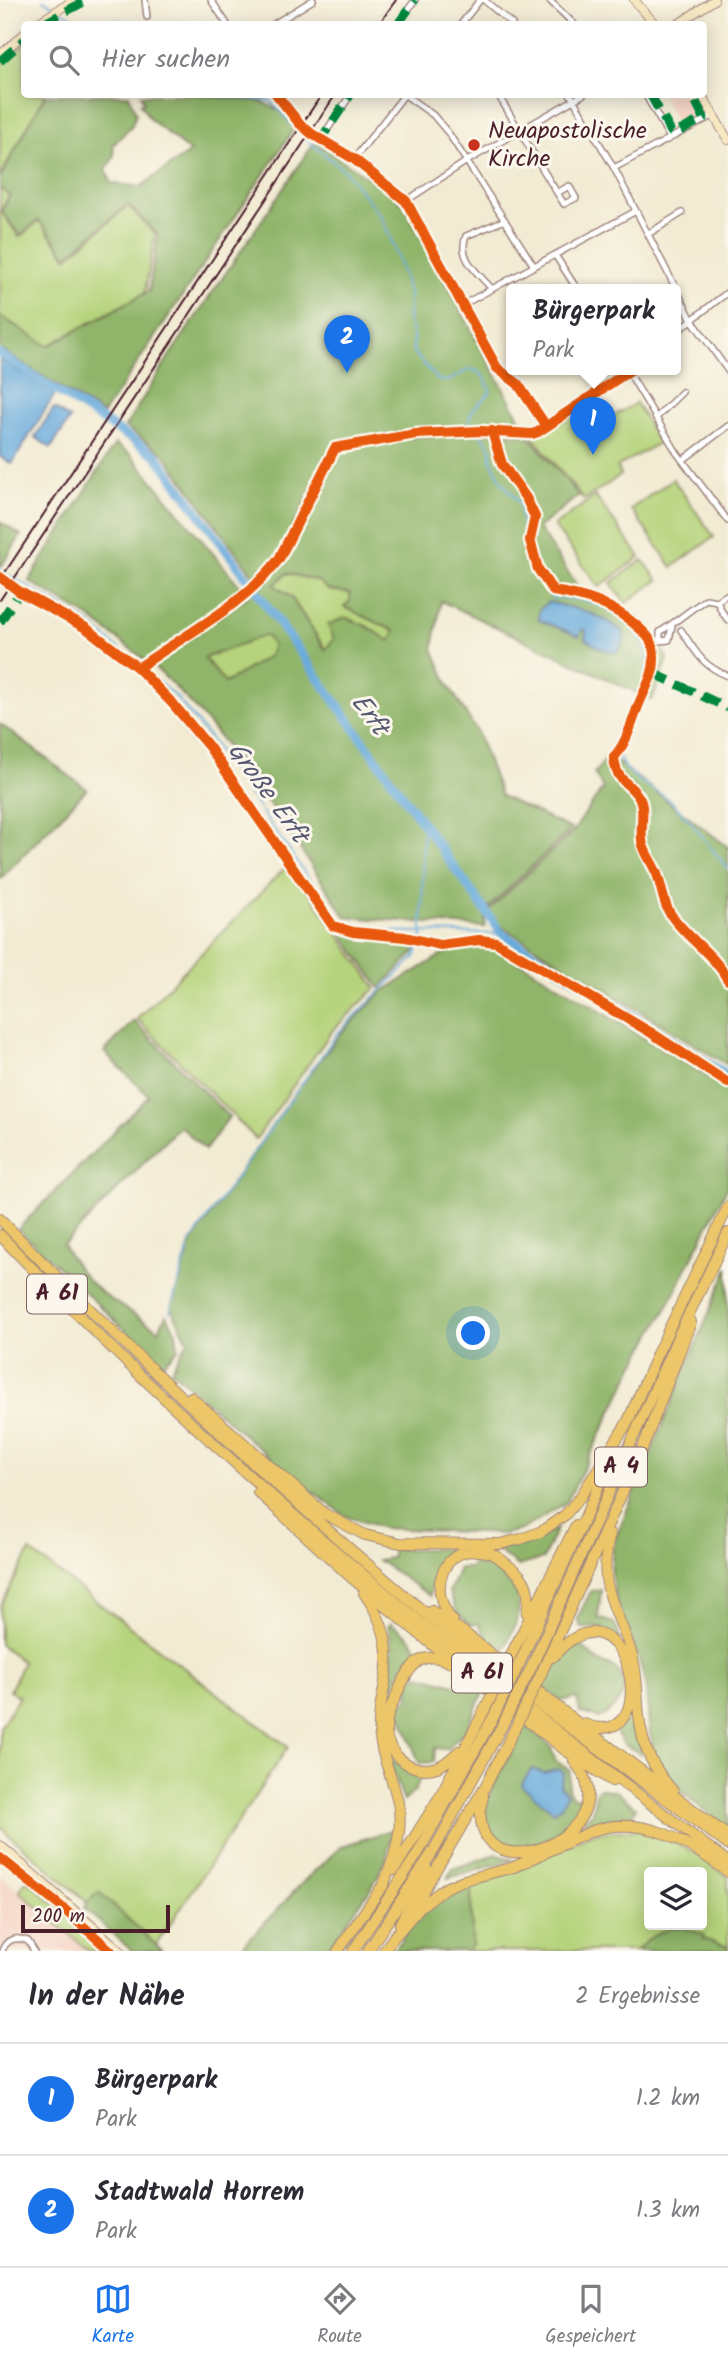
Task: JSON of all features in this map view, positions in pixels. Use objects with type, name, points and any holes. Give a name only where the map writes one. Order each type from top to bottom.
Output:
[{"type":"highway","name":"A 4","points":[[353,1951],[417,1855],[494,1716],[662,1343],[728,1207]]},
{"type":"highway","name":"A 61","points":[[0,1219],[127,1346],[251,1463],[385,1579],[550,1713],[728,1845]]},
{"type":"highway","name":"A 4","points":[[368,1951],[434,1850],[503,1724],[532,1666],[676,1341],[728,1233]]},
{"type":"highway","name":"A 61","points":[[0,1235],[214,1446],[352,1566],[485,1675],[728,1862]]},
{"type":"highway","points":[[384,1951],[428,1886],[486,1785],[543,1670],[667,1387],[711,1268]]},
{"type":"highway","points":[[127,1346],[168,1377],[325,1514],[343,1526],[373,1538],[408,1543],[474,1544],[508,1542],[529,1537],[570,1510],[586,1490],[627,1423]]},
{"type":"highway","points":[[338,1951],[439,1798],[614,1442]]},
{"type":"highway","points":[[214,1446],[260,1494],[353,1579],[464,1671],[565,1750],[655,1808]]},
{"type":"highway","points":[[617,1506],[606,1549],[606,1584],[634,1660],[640,1728],[645,1746],[656,1770],[680,1800]]},
{"type":"highway","points":[[462,1632],[444,1611],[440,1601],[439,1584],[441,1574],[448,1564],[468,1552],[483,1551],[496,1556],[520,1573],[529,1591],[524,1626]]},
{"type":"highway","points":[[353,1579],[380,1619],[388,1650],[379,1735],[398,1801],[400,1827],[395,1854],[383,1886]]},
{"type":"highway","points":[[385,1579],[462,1632],[728,1836]]},
{"type":"highway","points":[[543,1670],[570,1640],[593,1634],[615,1643],[626,1659],[631,1695],[629,1709],[622,1719],[613,1726],[603,1728],[574,1720]]},
{"type":"highway","points":[[464,1671],[441,1659],[426,1658],[415,1663],[406,1674],[390,1710],[386,1731],[396,1755],[417,1768],[437,1767],[465,1746]]},
{"type":"highway","points":[[486,1785],[480,1816],[488,1838],[503,1850],[514,1854],[538,1849],[572,1830],[587,1803],[585,1777],[565,1750]]},
{"type":"highway","points":[[394,1937],[420,1907],[445,1888],[514,1867],[604,1827],[633,1825],[660,1830],[700,1851],[728,1872]]},
{"type":"highway","points":[[394,1937],[434,1850]]},
{"type":"main road","points":[[40,21],[74,0]]},
{"type":"main road","points":[[634,0],[652,21]]},
{"type":"main road","points":[[682,21],[714,0]]},
{"type":"main road","points":[[0,55],[21,37]]},
{"type":"main road","points":[[703,98],[728,140]]},
{"type":"main road","points":[[0,1845],[121,1951]]},
{"type":"street","points":[[145,0],[147,16]]},
{"type":"street","points":[[211,0],[225,21]]},
{"type":"street","points":[[279,21],[313,0]]},
{"type":"street","points":[[400,21],[415,0]]},
{"type":"street","points":[[464,21],[482,0],[508,21]]},
{"type":"street","points":[[549,0],[571,21]]},
{"type":"street","points":[[348,98],[321,139],[354,159],[406,201],[497,368],[505,373]]},
{"type":"street","points":[[354,159],[403,98]]},
{"type":"street","points":[[409,98],[433,116],[467,161],[534,266]]},
{"type":"street","points":[[499,98],[557,193]]},
{"type":"street","points":[[406,201],[569,98]]},
{"type":"street","points":[[572,98],[614,168],[674,284]]},
{"type":"street","points":[[647,98],[670,138]]},
{"type":"street","points":[[614,168],[714,115]]},
{"type":"street","points":[[464,304],[636,211]]},
{"type":"street","points":[[648,234],[682,213]]},
{"type":"street","points":[[492,289],[463,253],[462,246],[466,236],[505,220]]},
{"type":"street","points":[[555,255],[574,284]]},
{"type":"street","points":[[681,328],[728,292]]},
{"type":"street","points":[[681,298],[692,320],[728,371]]},
{"type":"street","points":[[507,375],[518,384],[546,426],[622,375]]},
{"type":"street","points":[[633,375],[683,460],[728,521]]},
{"type":"street","points":[[656,418],[682,392]]},
{"type":"street","points":[[683,460],[728,426]]},
{"type":"street","points":[[672,625],[706,599],[717,601],[728,594]]},
{"type":"street","points":[[717,601],[728,620]]},
{"type":"street","points":[[681,630],[697,655],[710,668],[728,676]]},
{"type":"street","points":[[2,1947],[12,1939],[23,1939],[32,1945],[34,1951]]},
{"type":"shaded area","points":[[664,98],[687,98],[695,113],[676,122]]},
{"type":"shaded area","points":[[0,1875],[19,1891],[89,1951],[0,1951]]},
{"type":"green space","points":[[21,47],[21,98],[43,98],[0,176],[0,65]]},
{"type":"green space","points":[[43,98],[130,98],[136,114],[132,125],[113,145],[114,157],[106,169],[111,183],[140,187],[190,152],[150,119],[140,104],[144,102],[142,98],[227,98],[262,102],[300,120],[103,414],[0,349],[0,316],[48,346],[149,291],[158,235],[128,204],[67,256],[39,220],[20,236],[2,211],[10,195],[0,188],[0,178]]},
{"type":"green space","points":[[315,142],[403,204],[527,432],[485,429],[394,434],[334,446],[327,455],[281,553],[258,582],[164,454],[125,427],[170,355]]},
{"type":"green space","points":[[0,189],[9,195],[1,211],[19,237],[39,221],[67,258],[128,206],[155,234],[145,293],[48,346],[0,316]]},
{"type":"green space","points":[[636,403],[659,443],[617,467],[621,475],[584,500],[532,436],[561,422],[583,407],[595,427]]},
{"type":"green space","points":[[483,433],[528,435],[579,495],[538,528],[578,587],[622,607],[650,627],[668,659],[652,700],[441,601],[433,649],[448,684],[477,732],[501,796],[571,829],[485,911],[485,927],[346,917],[232,753],[181,693],[152,665],[261,587],[281,561],[334,450],[396,438]],"holes":[[[287,573],[318,581],[329,590],[350,593],[350,601],[344,607],[395,631],[390,641],[345,617],[328,625],[334,639],[325,650],[291,597],[274,585]],[[266,635],[273,646],[269,656],[225,683],[204,658]]]},
{"type":"green space","points":[[115,444],[131,455],[245,592],[149,663],[89,617],[29,581]]},
{"type":"green space","points":[[673,479],[714,537],[672,567],[631,509]]},
{"type":"green space","points":[[595,496],[640,557],[599,587],[554,526]]},
{"type":"green space","points":[[0,522],[21,535],[1,567],[0,566]]},
{"type":"green space","points":[[643,560],[658,580],[626,603],[611,583]]},
{"type":"green space","points":[[286,573],[318,581],[329,590],[350,593],[350,601],[345,607],[396,631],[389,642],[366,626],[334,639],[326,650],[291,597],[274,585]]},
{"type":"green space","points":[[266,635],[274,646],[269,656],[225,683],[204,658]]},
{"type":"green space","points":[[0,724],[87,789],[0,879]]},
{"type":"green space","points":[[609,756],[728,847],[728,1065],[497,924],[487,912],[574,830],[603,788],[594,773]]},
{"type":"green space","points":[[289,864],[376,988],[332,1031],[256,1139],[137,1019]]},
{"type":"green space","points":[[344,932],[406,938],[419,942],[413,954],[380,988],[342,934]]},
{"type":"green space","points":[[456,946],[495,947],[728,1089],[728,1186],[666,1309],[635,1364],[567,1502],[521,1530],[503,1534],[384,1528],[345,1516],[277,1464],[171,1370],[188,1341],[171,1308],[191,1243],[292,1097],[342,1032],[382,992]]},
{"type":"green space","points":[[134,1021],[229,1117],[205,1150],[180,1126],[63,1245],[82,1274],[104,1295],[159,1330],[166,1315],[176,1332],[178,1349],[162,1365],[18,1229],[149,1096],[104,1052]]},
{"type":"green space","points":[[728,1267],[728,1829],[675,1785],[656,1756],[650,1733],[644,1678],[615,1594],[612,1559],[615,1539]]},
{"type":"green space","points":[[557,1528],[543,1559],[518,1566],[499,1552],[499,1548],[525,1544]]},
{"type":"green space","points":[[393,1549],[451,1549],[452,1553],[436,1572],[430,1596],[378,1560],[391,1558]]},
{"type":"green space","points":[[30,1551],[288,1747],[156,1945],[99,1893],[87,1902],[0,1827],[0,1727],[19,1697],[10,1691],[23,1662],[0,1644],[0,1607]]},
{"type":"green space","points":[[478,1558],[491,1559],[511,1584],[519,1603],[515,1624],[502,1653],[491,1646],[479,1624],[469,1624],[457,1612],[449,1592],[459,1568],[470,1568]]},
{"type":"green space","points":[[601,1590],[598,1618],[614,1623],[621,1640],[600,1628],[581,1628],[577,1619],[591,1591]]},
{"type":"green space","points":[[391,1623],[410,1638],[420,1653],[404,1665],[394,1686],[389,1684],[392,1649],[388,1626]]},
{"type":"green space","points":[[578,1645],[600,1662],[616,1669],[624,1683],[617,1704],[599,1718],[580,1712],[577,1698],[561,1701],[543,1688],[554,1662]]},
{"type":"green space","points":[[419,1675],[483,1693],[465,1731],[447,1749],[435,1748],[434,1762],[419,1763],[398,1707],[409,1698],[409,1679]]},
{"type":"green space","points":[[634,1715],[642,1755],[624,1744],[615,1731]]},
{"type":"green space","points":[[524,1724],[550,1745],[556,1761],[570,1771],[568,1789],[572,1796],[582,1800],[570,1822],[555,1836],[512,1850],[491,1834],[482,1810]]},
{"type":"green space","points":[[393,1760],[420,1778],[415,1791],[404,1801],[390,1763]]},
{"type":"green space","points":[[600,1788],[617,1792],[636,1808],[631,1816],[608,1819],[583,1829],[581,1826],[592,1812],[596,1792]]},
{"type":"green space","points":[[647,1829],[692,1851],[728,1877],[728,1951],[700,1951],[685,1930],[707,1930],[707,1867],[644,1867],[644,1930],[668,1930],[647,1941],[636,1951],[468,1951],[472,1945],[471,1884],[516,1870],[594,1833]]},
{"type":"green space","points":[[392,1830],[386,1860],[372,1887],[326,1951],[238,1951],[307,1878],[342,1846]]},
{"type":"green space","points":[[496,1854],[513,1860],[448,1878],[452,1869]]},
{"type":"green space","points":[[27,1880],[107,1951],[89,1951],[19,1891]]},
{"type":"green space","points":[[471,1884],[472,1945],[468,1951],[393,1951],[417,1919],[435,1901],[446,1893]]},
{"type":"green space","points":[[99,1892],[162,1951],[132,1951],[84,1908]]},
{"type":"green space","points":[[666,1930],[690,1930],[704,1935],[703,1939],[728,1947],[728,1951],[636,1951],[653,1936]]},
{"type":"water","points":[[0,359],[55,394],[12,464],[0,457]]},
{"type":"water","points":[[54,408],[70,419],[51,448],[35,437]]},
{"type":"water","points":[[548,602],[588,613],[615,626],[624,633],[623,644],[616,653],[585,639],[586,631],[582,629],[579,636],[539,620],[539,610]]},
{"type":"water","points":[[532,1769],[545,1773],[558,1769],[564,1773],[560,1785],[567,1794],[562,1806],[553,1811],[523,1787],[522,1783]]},
{"type":"waterway","points":[[43,0],[57,8]]},
{"type":"waterway","points":[[62,11],[80,21]]},
{"type":"waterway","points":[[114,21],[122,21]]},
{"type":"waterway","points":[[244,98],[271,101],[295,128]]},
{"type":"waterway","points":[[308,141],[347,173],[380,215],[409,293],[408,320],[413,333],[413,352],[438,380],[448,381],[470,369],[481,374],[486,380],[490,392],[473,409],[469,423],[486,440],[491,448],[491,460],[502,482],[519,502],[525,542],[534,573],[552,598],[596,604],[620,616],[630,625],[644,645],[647,657],[643,683]]},
{"type":"waterway","name":"Erft","points":[[0,354],[156,455],[502,934],[728,1075]]},
{"type":"waterway","name":"Große Erft","points":[[0,570],[86,621],[176,697],[211,740],[338,920],[373,931],[502,934]]},
{"type":"waterway","points":[[632,708],[615,749],[624,767],[638,780],[670,800],[728,869]]},
{"type":"waterway","points":[[170,1312],[190,1243],[337,1034],[415,957],[422,937],[423,823]]},
{"type":"railway","points":[[381,21],[396,0]]},
{"type":"railway","points":[[0,580],[319,98]]},
{"type":"railway","points":[[0,600],[333,98]]},
{"type":"marked path","points":[[48,21],[87,0]]},
{"type":"marked path","points":[[400,21],[415,0]]},
{"type":"marked path","points":[[0,61],[21,43]]},
{"type":"marked path","points":[[326,142],[321,139],[348,98]]},
{"type":"marked path","points":[[652,98],[674,134],[704,118],[694,98]]},
{"type":"marked path","points":[[0,622],[20,592]]},
{"type":"marked path","points":[[653,673],[728,708]]},
{"type":"cycle path","points":[[279,98],[299,123],[312,134],[354,159],[406,201],[497,368],[506,375]]},
{"type":"cycle path","points":[[506,375],[518,384],[546,426]]},
{"type":"cycle path","points":[[138,668],[231,605],[265,576],[279,559],[335,448],[416,434],[481,431],[532,434],[623,375]]},
{"type":"cycle path","points":[[492,431],[502,464],[526,498],[535,517],[530,540],[538,569],[553,591],[587,598],[608,607],[628,618],[652,643],[653,671],[628,734],[614,757],[615,766],[621,778],[641,802],[643,845],[657,874],[668,911],[716,962],[728,980]]},
{"type":"cycle path","points":[[0,577],[20,592],[86,628],[138,668],[173,704],[209,747],[333,926],[353,932],[405,937],[440,945],[479,940],[496,942],[650,1032],[728,1083]]},
{"type":"cycle path","points":[[0,1858],[111,1951]]},
{"type":"place","name":"Neuapostolische Kirche","points":[[474,145]]},
{"type":"place","name":"Stadtwald Horrem","points":[[347,373]]},
{"type":"place","name":"Bürgerpark","points":[[593,455]]}]
